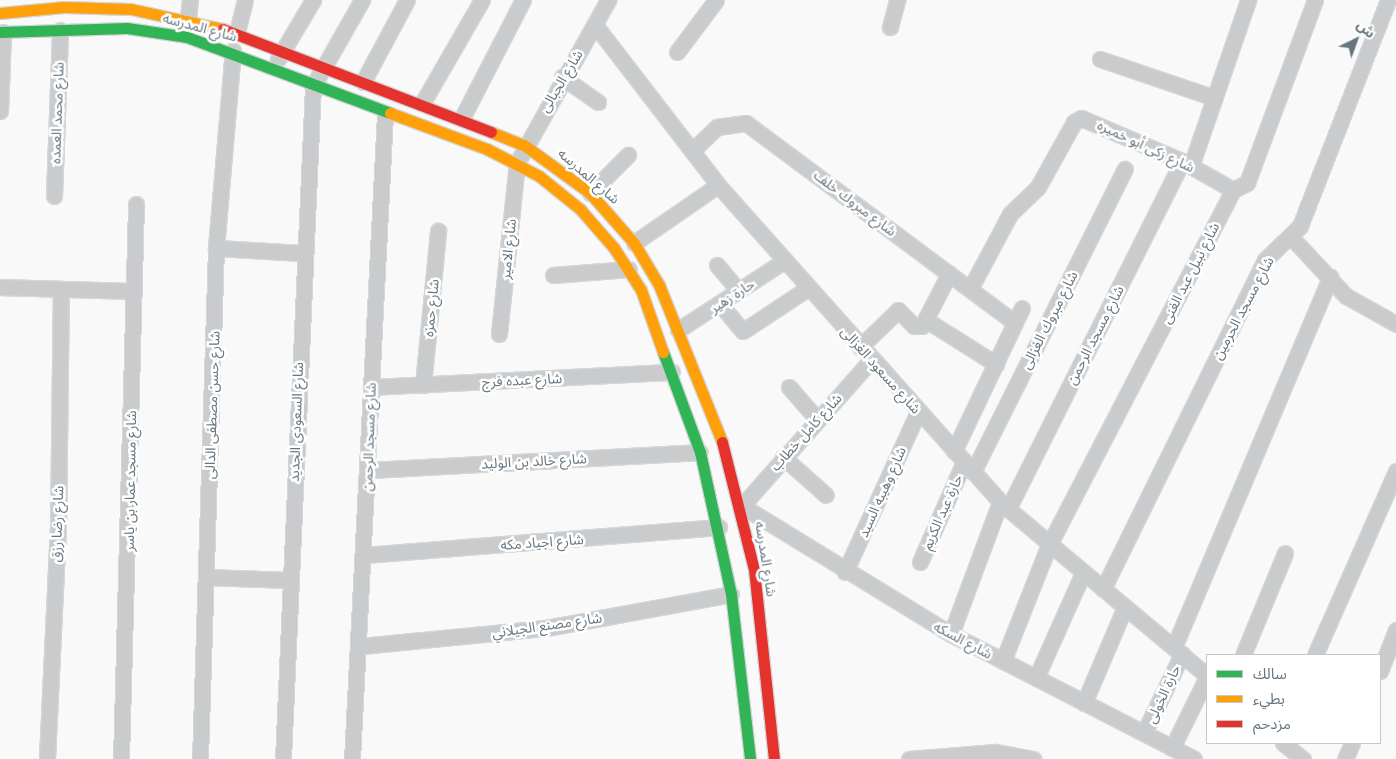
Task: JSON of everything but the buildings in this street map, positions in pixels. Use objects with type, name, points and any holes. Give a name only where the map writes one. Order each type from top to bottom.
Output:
[{"type":"street","points":[[188,18],[190,0]]},
{"type":"street","points":[[237,32],[244,0]]},
{"type":"street","points":[[273,68],[313,0]]},
{"type":"street","points":[[313,86],[362,0]]},
{"type":"street","points":[[364,82],[407,0]]},
{"type":"street","points":[[423,102],[482,0]]},
{"type":"street","points":[[462,118],[523,0]]},
{"type":"street","name":"شارع الجبالى","points":[[517,163],[524,144],[562,77],[595,26],[608,0]]},
{"type":"street","points":[[677,52],[716,0]]},
{"type":"street","points":[[890,27],[897,0]]},
{"type":"street","name":"شارع مسجد الرحمن","points":[[951,634],[1004,505],[1187,164],[1215,98],[1248,0]]},
{"type":"street","name":"شارع نبيل عبد الغنى","points":[[1003,661],[1049,545],[1233,190],[1247,183],[1315,0]]},
{"type":"street","name":"شارع مسجد الحرمين","points":[[1103,589],[1265,260],[1292,238],[1388,0]]},
{"type":"street","name":"شارع المدرسه","points":[[0,13],[26,5],[102,3],[188,18],[237,32],[364,82],[423,102],[524,144],[590,193],[634,243],[678,330],[742,506],[760,620],[774,759]]},
{"type":"street","name":"شارع مسعود الغزالى","points":[[595,26],[718,185],[871,360],[1004,505],[1206,676]]},
{"type":"street","name":"شارع محمد العمده","points":[[54,196],[60,30]]},
{"type":"street","name":"شارع المدرسه","points":[[1,32],[147,30],[233,51],[313,86],[517,163],[580,209],[629,269],[672,372],[700,452],[719,527],[731,594],[750,759]]},
{"type":"street","points":[[0,111],[1,32]]},
{"type":"street","name":"شارع حسن مصطفى الدالى","points":[[200,759],[216,248],[233,51]]},
{"type":"street","points":[[1100,59],[1215,98]]},
{"type":"street","points":[[562,77],[598,102]]},
{"type":"street","name":"شارع السعودى الجديد","points":[[283,759],[303,253],[313,86]]},
{"type":"street","name":"شارع مسجد الرحمن","points":[[352,759],[361,646],[371,387],[385,114]]},
{"type":"street","name":"شارع زكى أبو خميره","points":[[970,289],[1010,214],[1038,187],[1074,122],[1080,118],[1187,164],[1233,190]]},
{"type":"street","name":"شارع مبروك خلف","points":[[692,151],[717,127],[746,123],[1015,323]]},
{"type":"street","points":[[590,193],[628,154]]},
{"type":"street","name":"شارع الامير","points":[[499,334],[517,163]]},
{"type":"street","name":"شارع مبروك الغزالى","points":[[964,462],[1125,169]]},
{"type":"street","points":[[634,243],[718,185]]},
{"type":"street","name":"شارع مسجد عمار بن ياسر","points":[[121,759],[136,204]]},
{"type":"street","name":"شارع حمزه","points":[[423,385],[438,231]]},
{"type":"street","points":[[1292,238],[1346,296],[1396,324]]},
{"type":"street","points":[[216,248],[303,253]]},
{"type":"street","name":"حارة زهير","points":[[678,330],[784,261]]},
{"type":"street","points":[[718,265],[739,291]]},
{"type":"street","points":[[553,275],[629,269]]},
{"type":"street","points":[[860,347],[894,312],[902,312],[918,328],[926,320],[949,274]]},
{"type":"street","name":"حارة الخولى","points":[[1144,733],[1330,277]]},
{"type":"street","points":[[0,287],[134,291]]},
{"type":"street","points":[[720,304],[743,331],[808,288]]},
{"type":"street","name":"شارع رضا رزق","points":[[47,759],[58,528],[61,289]]},
{"type":"street","points":[[964,462],[996,364],[1022,308]]},
{"type":"street","points":[[926,320],[996,364]]},
{"type":"street","name":"شارع كامل خطاب","points":[[742,506],[783,457],[871,360]]},
{"type":"street","name":"شارع عبده فرج","points":[[371,387],[672,372]]},
{"type":"street","points":[[789,387],[817,419]]},
{"type":"street","name":"شارع وهيبه السيد","points":[[845,572],[918,412]]},
{"type":"street","name":"شارع خالد بن الوليد","points":[[368,470],[700,452]]},
{"type":"street","points":[[783,457],[826,495]]},
{"type":"street","name":"حارة عبد الكريم","points":[[920,562],[964,462]]},
{"type":"street","points":[[1315,654],[1396,471]]},
{"type":"street","name":"شارع السكه","points":[[742,506],[845,572],[951,634],[1194,759]]},
{"type":"street","name":"شارع اجياد مكه","points":[[365,555],[719,527]]},
{"type":"street","points":[[1243,654],[1286,554]]},
{"type":"street","points":[[1036,678],[1083,573]]},
{"type":"street","points":[[206,577],[290,580]]},
{"type":"street","name":"شارع مصنع الجيلاني","points":[[361,646],[546,628],[731,594]]},
{"type":"street","points":[[1084,703],[1125,607]]},
{"type":"street","points":[[1381,668],[1396,630]]},
{"type":"street","points":[[1172,748],[1206,679]]},
{"type":"street","points":[[1284,744],[1303,759]]},
{"type":"street","points":[[1345,759],[1352,744]]},
{"type":"street","points":[[909,759],[996,752],[1033,759]]},
{"type":"traffic: fast","points":[[0,32],[127,28],[187,37],[390,113]]},
{"type":"traffic: fast","points":[[663,352],[700,452],[731,594],[750,759]]},
{"type":"traffic: slow","points":[[0,13],[64,7],[131,9],[223,29]]},
{"type":"traffic: slow","points":[[390,113],[487,149],[539,176],[580,209],[614,248],[641,290],[663,352]]},
{"type":"traffic: slow","points":[[491,132],[524,145],[590,193],[634,243],[659,285],[722,442]]},
{"type":"traffic: jam","points":[[223,29],[491,132]]},
{"type":"traffic: jam","points":[[722,442],[754,569],[774,759]]}]
